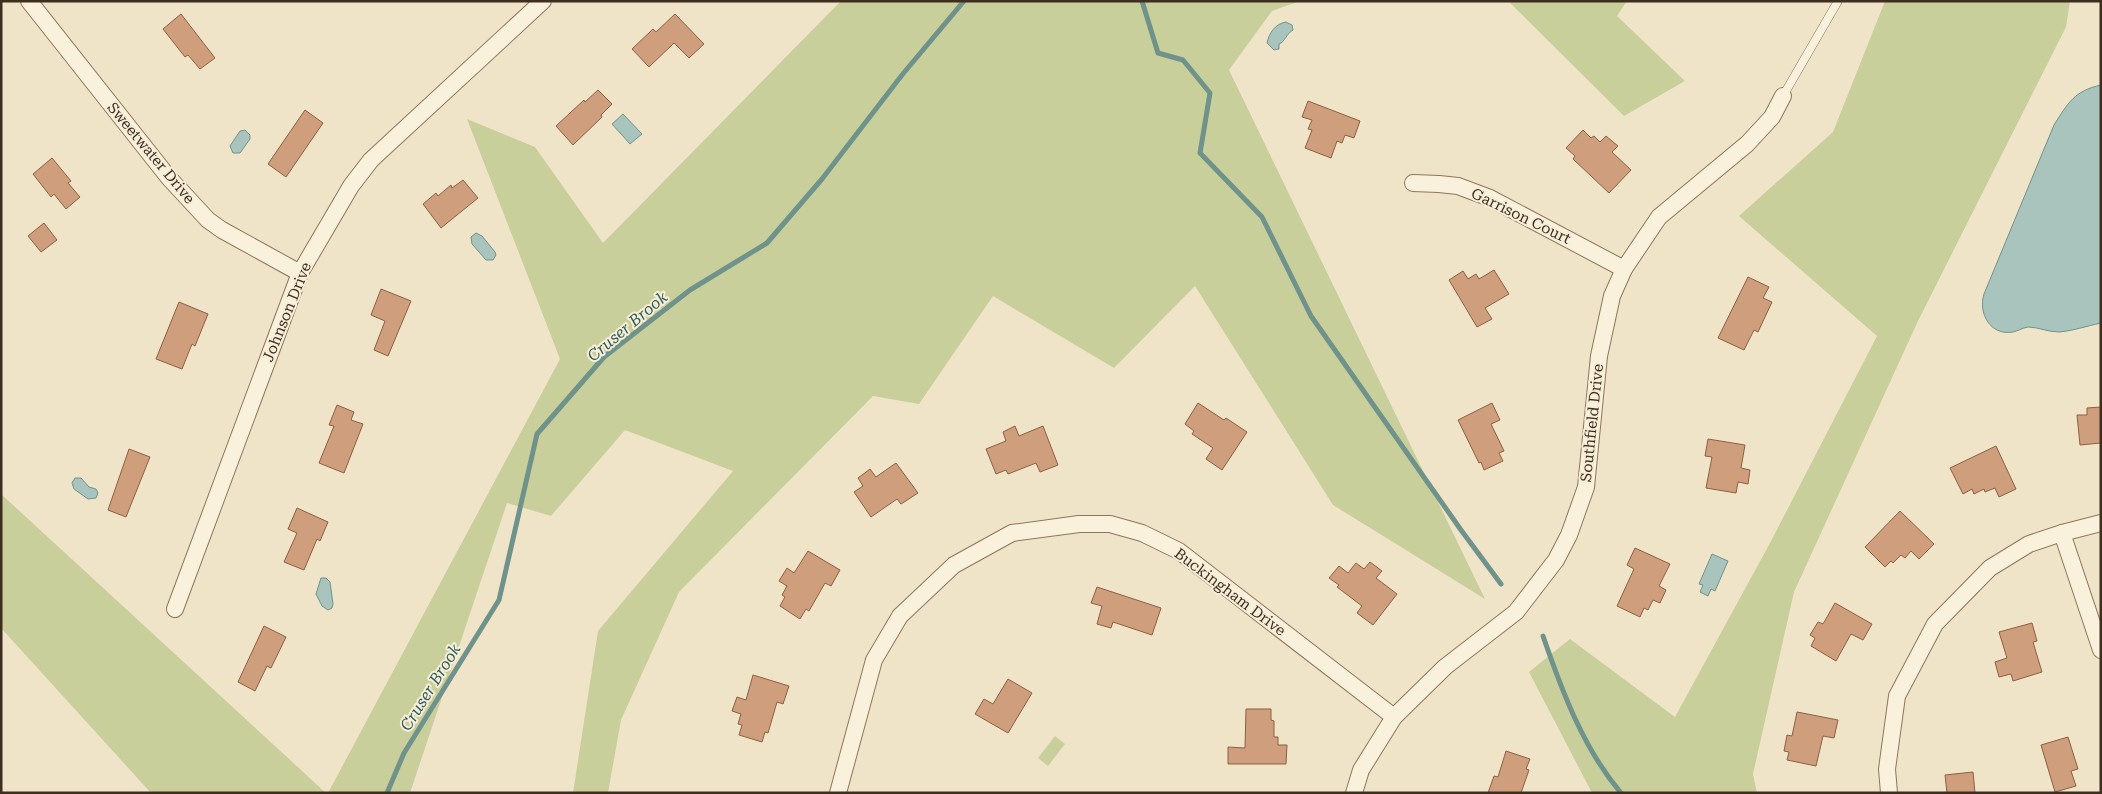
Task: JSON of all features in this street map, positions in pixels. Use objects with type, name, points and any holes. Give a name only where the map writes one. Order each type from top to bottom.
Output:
[{"type":"street","name":"Sweetwater Drive","points":[[29,1],[169,178],[208,220],[222,230],[300,273]]},
{"type":"street","name":"Johnson Drive","points":[[175,609],[300,273],[351,186],[371,160],[543,1]]},
{"type":"street","name":"Southfield Drive","points":[[1354,793],[1362,770],[1394,717],[1445,667],[1516,612],[1556,560],[1569,535],[1586,487],[1599,356],[1612,296],[1624,269],[1659,217],[1747,144],[1772,117],[1783,96]]},
{"type":"street","name":"Garrison Court","points":[[1413,183],[1458,186],[1490,198],[1624,269]]},
{"type":"street","points":[[1888,793],[1887,769],[1897,696],[1935,624],[1990,568],[2029,544],[2101,523]]},
{"type":"street","name":"Buckingham Drive","points":[[838,793],[874,660],[900,616],[954,565],[1012,533],[1079,524],[1110,524],[1142,533],[1179,552],[1394,717]]},
{"type":"street","points":[[2062,533],[2101,650]]},
{"type":"lane","points":[[1783,96],[1838,1]]},
{"type":"green space","points":[[841,1],[1300,1],[1272,11],[1229,70],[1485,599],[1333,505],[1195,286],[1114,368],[993,296],[919,404],[873,396],[679,592],[621,720],[608,793],[573,793],[598,631],[733,471],[625,430],[551,516],[507,503],[410,793],[328,793],[560,359],[467,119],[535,147],[603,243]]},
{"type":"green space","points":[[1508,1],[1627,1],[1617,16],[1685,81],[1624,116]]},
{"type":"green space","points":[[1885,1],[2070,1],[2066,27],[1918,321],[1794,592],[1753,774],[1757,793],[1592,793],[1529,672],[1570,639],[1675,717],[1770,543],[1877,336],[1739,216],[1833,132]]},
{"type":"green space","points":[[1,494],[326,793],[151,793],[1,628]]},
{"type":"green space","points":[[1055,736],[1065,744],[1048,766],[1038,758]]},
{"type":"water","points":[[1286,22],[1292,25],[1293,30],[1279,44],[1279,49],[1274,50],[1267,43],[1269,36],[1273,29]]},
{"type":"water","points":[[2101,85],[2101,323],[2059,332],[2028,327],[2013,332],[1998,330],[1992,327],[1984,315],[1984,294],[2054,125],[2063,110],[2078,94]]},
{"type":"water","points":[[623,114],[642,134],[630,144],[612,124]]},
{"type":"water","points":[[245,130],[250,135],[250,139],[240,153],[233,153],[230,146],[240,131]]},
{"type":"water","points":[[476,233],[482,236],[495,252],[496,255],[493,260],[486,260],[472,244],[471,237]]},
{"type":"water","points":[[75,478],[81,478],[89,487],[96,489],[98,493],[96,498],[88,499],[74,489],[72,483]]},
{"type":"water","points":[[1712,554],[1728,561],[1715,591],[1711,589],[1708,596],[1700,592],[1703,585],[1699,584]]},
{"type":"water","points":[[321,578],[326,578],[330,582],[333,604],[332,608],[328,610],[322,606],[316,594]]},
{"type":"building","points":[[181,14],[215,58],[200,69],[188,55],[185,57],[163,29]]},
{"type":"building","points":[[675,14],[704,44],[689,58],[674,43],[649,67],[632,49],[653,29],[656,32]]},
{"type":"building","points":[[598,90],[612,104],[601,115],[602,117],[573,145],[556,126],[584,100],[585,102]]},
{"type":"building","points":[[1308,101],[1360,121],[1354,138],[1345,135],[1342,143],[1337,141],[1331,158],[1305,148],[1312,130],[1308,129],[1312,120],[1302,117]]},
{"type":"building","points":[[305,110],[323,123],[286,177],[268,164]]},
{"type":"building","points":[[1583,130],[1591,138],[1594,136],[1600,142],[1606,136],[1618,146],[1612,152],[1631,170],[1609,193],[1573,159],[1575,156],[1566,148]]},
{"type":"building","points":[[52,158],[71,181],[68,183],[80,197],[66,209],[54,194],[51,197],[33,174]]},
{"type":"building","points":[[463,180],[478,198],[441,228],[423,204],[436,193],[438,196],[451,185],[452,188]]},
{"type":"building","points":[[44,223],[57,240],[41,252],[28,236]]},
{"type":"building","points":[[1494,270],[1509,294],[1485,308],[1492,319],[1477,327],[1449,280],[1463,271],[1468,279],[1476,274],[1479,279]]},
{"type":"building","points":[[1748,277],[1769,287],[1763,298],[1772,302],[1758,332],[1754,330],[1744,350],[1718,338]]},
{"type":"building","points":[[381,289],[411,301],[388,356],[374,350],[385,321],[371,315]]},
{"type":"building","points":[[179,302],[208,314],[195,346],[192,344],[182,369],[156,359]]},
{"type":"building","points":[[1198,403],[1247,432],[1222,470],[1206,459],[1213,448],[1192,434],[1194,431],[1185,424]]},
{"type":"building","points":[[1492,403],[1500,420],[1491,424],[1504,451],[1499,453],[1503,461],[1484,470],[1458,420]]},
{"type":"building","points":[[337,405],[354,412],[351,420],[363,424],[344,473],[319,463],[334,426],[329,425]]},
{"type":"building","points":[[2101,407],[2101,443],[2080,445],[2077,415],[2087,415],[2087,408]]},
{"type":"building","points":[[1015,426],[1019,436],[1043,426],[1058,465],[1040,472],[1036,463],[1008,474],[1006,470],[996,474],[986,449],[1006,441],[1003,432]]},
{"type":"building","points":[[1708,439],[1745,445],[1741,468],[1750,470],[1748,484],[1738,482],[1736,493],[1706,488],[1712,457],[1705,456]]},
{"type":"building","points":[[1996,446],[2016,489],[1999,497],[1995,488],[1985,492],[1984,489],[1974,494],[1972,489],[1963,494],[1950,468]]},
{"type":"building","points":[[129,449],[150,457],[126,517],[108,510]]},
{"type":"building","points":[[896,463],[918,493],[901,504],[897,499],[871,517],[854,492],[863,486],[858,478],[870,469],[876,477]]},
{"type":"building","points":[[297,508],[328,522],[320,541],[317,539],[304,570],[284,562],[297,533],[288,529]]},
{"type":"building","points":[[1900,511],[1934,544],[1919,559],[1911,551],[1905,558],[1901,555],[1893,563],[1891,561],[1885,567],[1865,547]]},
{"type":"building","points":[[1635,548],[1670,564],[1659,586],[1666,590],[1660,603],[1653,600],[1648,610],[1644,608],[1640,617],[1617,606],[1634,569],[1627,565]]},
{"type":"building","points":[[808,551],[840,570],[831,586],[825,583],[809,611],[806,609],[800,619],[780,606],[785,597],[782,595],[787,586],[779,581],[787,568],[794,573]]},
{"type":"building","points":[[1370,562],[1382,571],[1376,578],[1397,594],[1373,625],[1357,613],[1362,606],[1337,587],[1339,585],[1329,578],[1339,566],[1348,573],[1356,563],[1364,569]]},
{"type":"building","points":[[1097,587],[1161,608],[1152,635],[1113,622],[1111,628],[1097,624],[1102,606],[1091,603]]},
{"type":"building","points":[[1835,603],[1872,624],[1863,640],[1851,634],[1836,661],[1811,646],[1815,638],[1810,635],[1818,622],[1823,624]]},
{"type":"building","points":[[2032,623],[2037,641],[2033,642],[2042,672],[2013,681],[2011,674],[1999,677],[1995,662],[2007,658],[1999,632]]},
{"type":"building","points":[[264,626],[286,637],[271,668],[267,666],[255,691],[238,682]]},
{"type":"building","points":[[753,675],[789,686],[783,704],[777,702],[768,733],[765,732],[762,742],[739,735],[742,725],[738,724],[741,714],[732,711],[737,697],[746,700]]},
{"type":"building","points":[[1008,679],[1032,693],[1008,733],[975,714],[984,699],[993,704]]},
{"type":"building","points":[[1246,709],[1271,709],[1271,720],[1274,721],[1274,737],[1278,737],[1278,745],[1287,745],[1286,764],[1228,764],[1228,747],[1245,748]]},
{"type":"building","points":[[1797,712],[1838,720],[1834,738],[1823,736],[1816,766],[1787,760],[1789,752],[1784,751],[1787,735],[1792,736]]},
{"type":"building","points":[[2068,737],[2078,769],[2071,771],[2076,786],[2055,792],[2041,745]]},
{"type":"building","points":[[1506,751],[1530,759],[1526,769],[1529,770],[1521,793],[1488,793],[1494,776],[1498,777]]},
{"type":"building","points":[[1973,772],[1975,793],[1947,793],[1945,775]]},
{"type":"waterway","name":"Cruser Brook","points":[[387,793],[404,753],[499,600],[537,434],[604,357],[690,290],[767,243],[822,179],[902,75],[964,1]]},
{"type":"waterway","points":[[1142,1],[1158,53],[1183,60],[1210,93],[1200,153],[1262,217],[1311,316],[1501,584]]},
{"type":"waterway","points":[[1543,636],[1575,718],[1595,757],[1621,793]]}]
